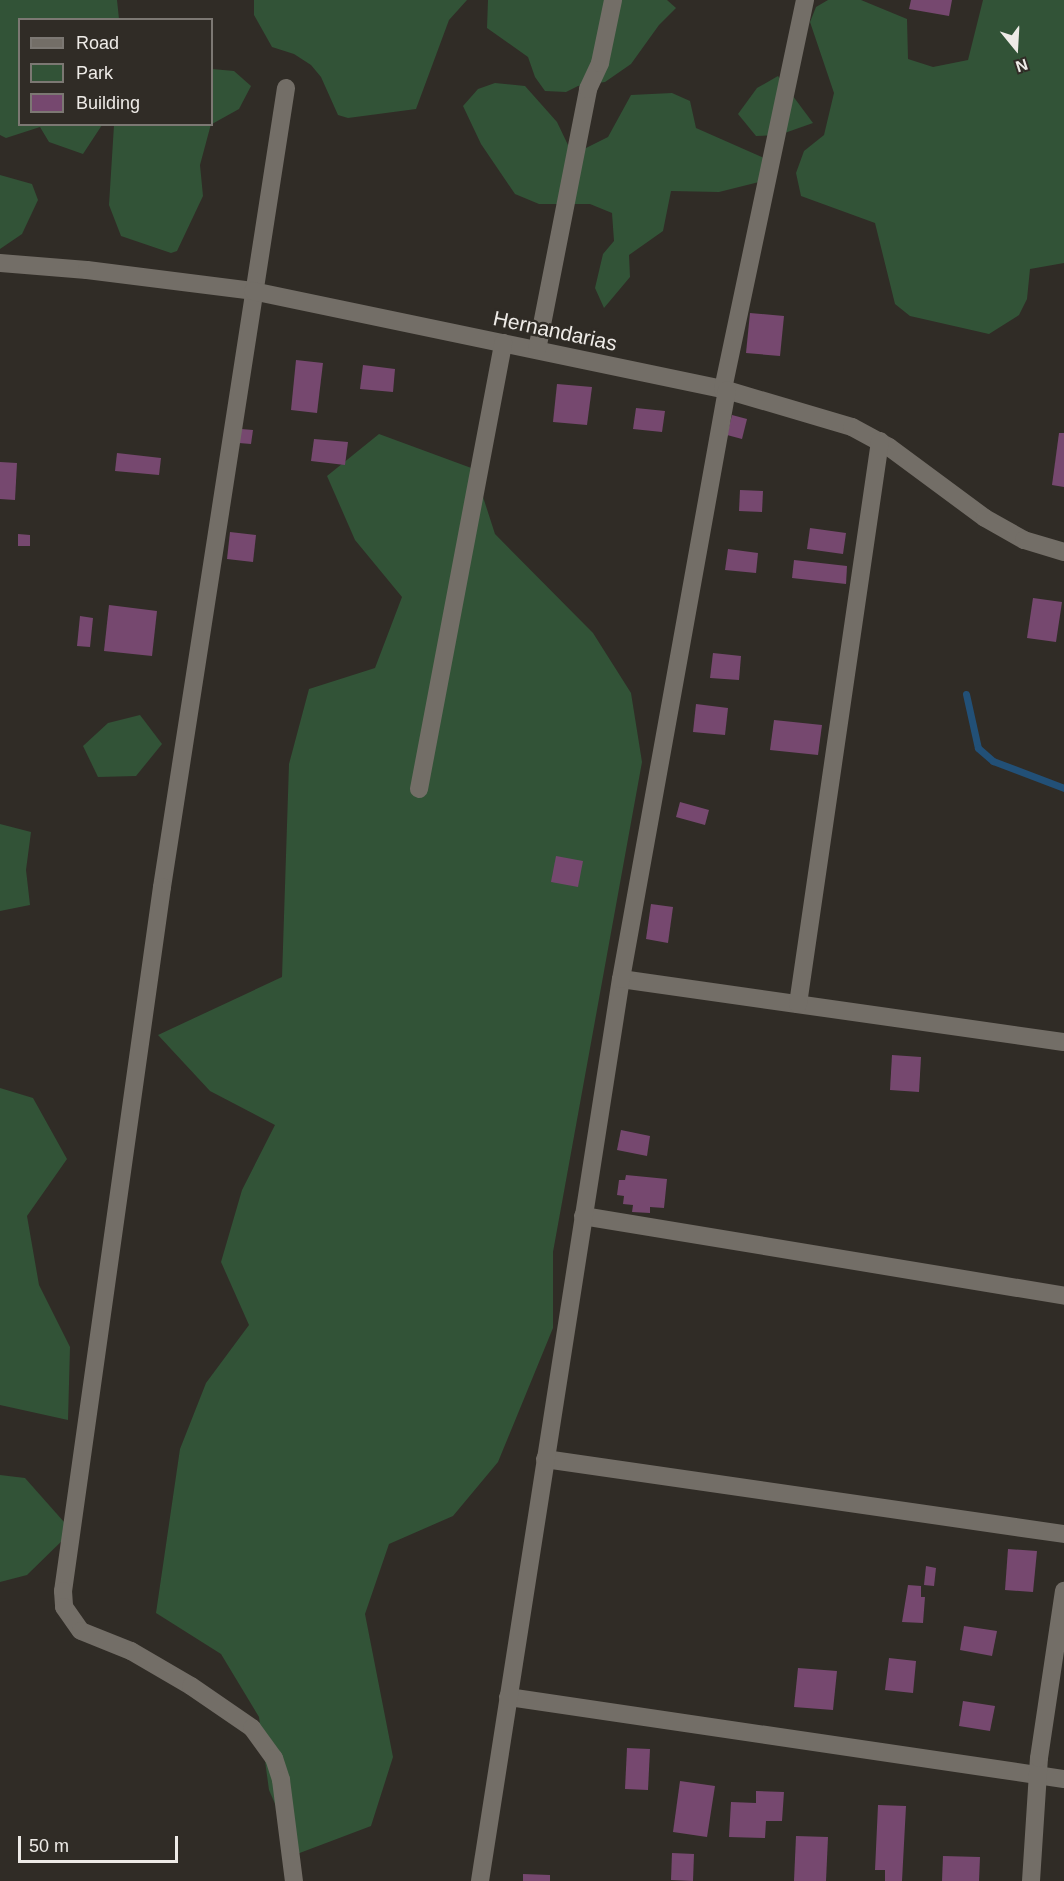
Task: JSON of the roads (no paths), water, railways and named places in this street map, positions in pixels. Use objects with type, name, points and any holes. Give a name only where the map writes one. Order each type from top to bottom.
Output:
[{"type":"street","points":[[537,350],[588,88],[600,63],[613,0]]},
{"type":"street","points":[[480,1881],[544,1459],[621,979],[725,389],[805,0]]},
{"type":"street","points":[[286,88],[162,887],[63,1590],[64,1607],[81,1631],[141,1657],[252,1728],[274,1758],[281,1780],[294,1881]]},
{"type":"street","name":"Hernandarias","points":[[0,263],[87,270],[253,291],[725,389],[813,414],[880,441],[985,518],[1024,540],[1064,552]]},
{"type":"street","points":[[419,789],[503,343]]},
{"type":"street","points":[[798,1004],[880,441]]},
{"type":"street","points":[[621,979],[1064,1042]]},
{"type":"street","points":[[583,1216],[1064,1296]]},
{"type":"street","points":[[544,1459],[1064,1534]]},
{"type":"street","points":[[1031,1881],[1038,1775],[1064,1592]]},
{"type":"street","points":[[508,1697],[1064,1779]]},
{"type":"waterway","points":[[966,694],[978,748],[993,761],[1064,788]]}]
